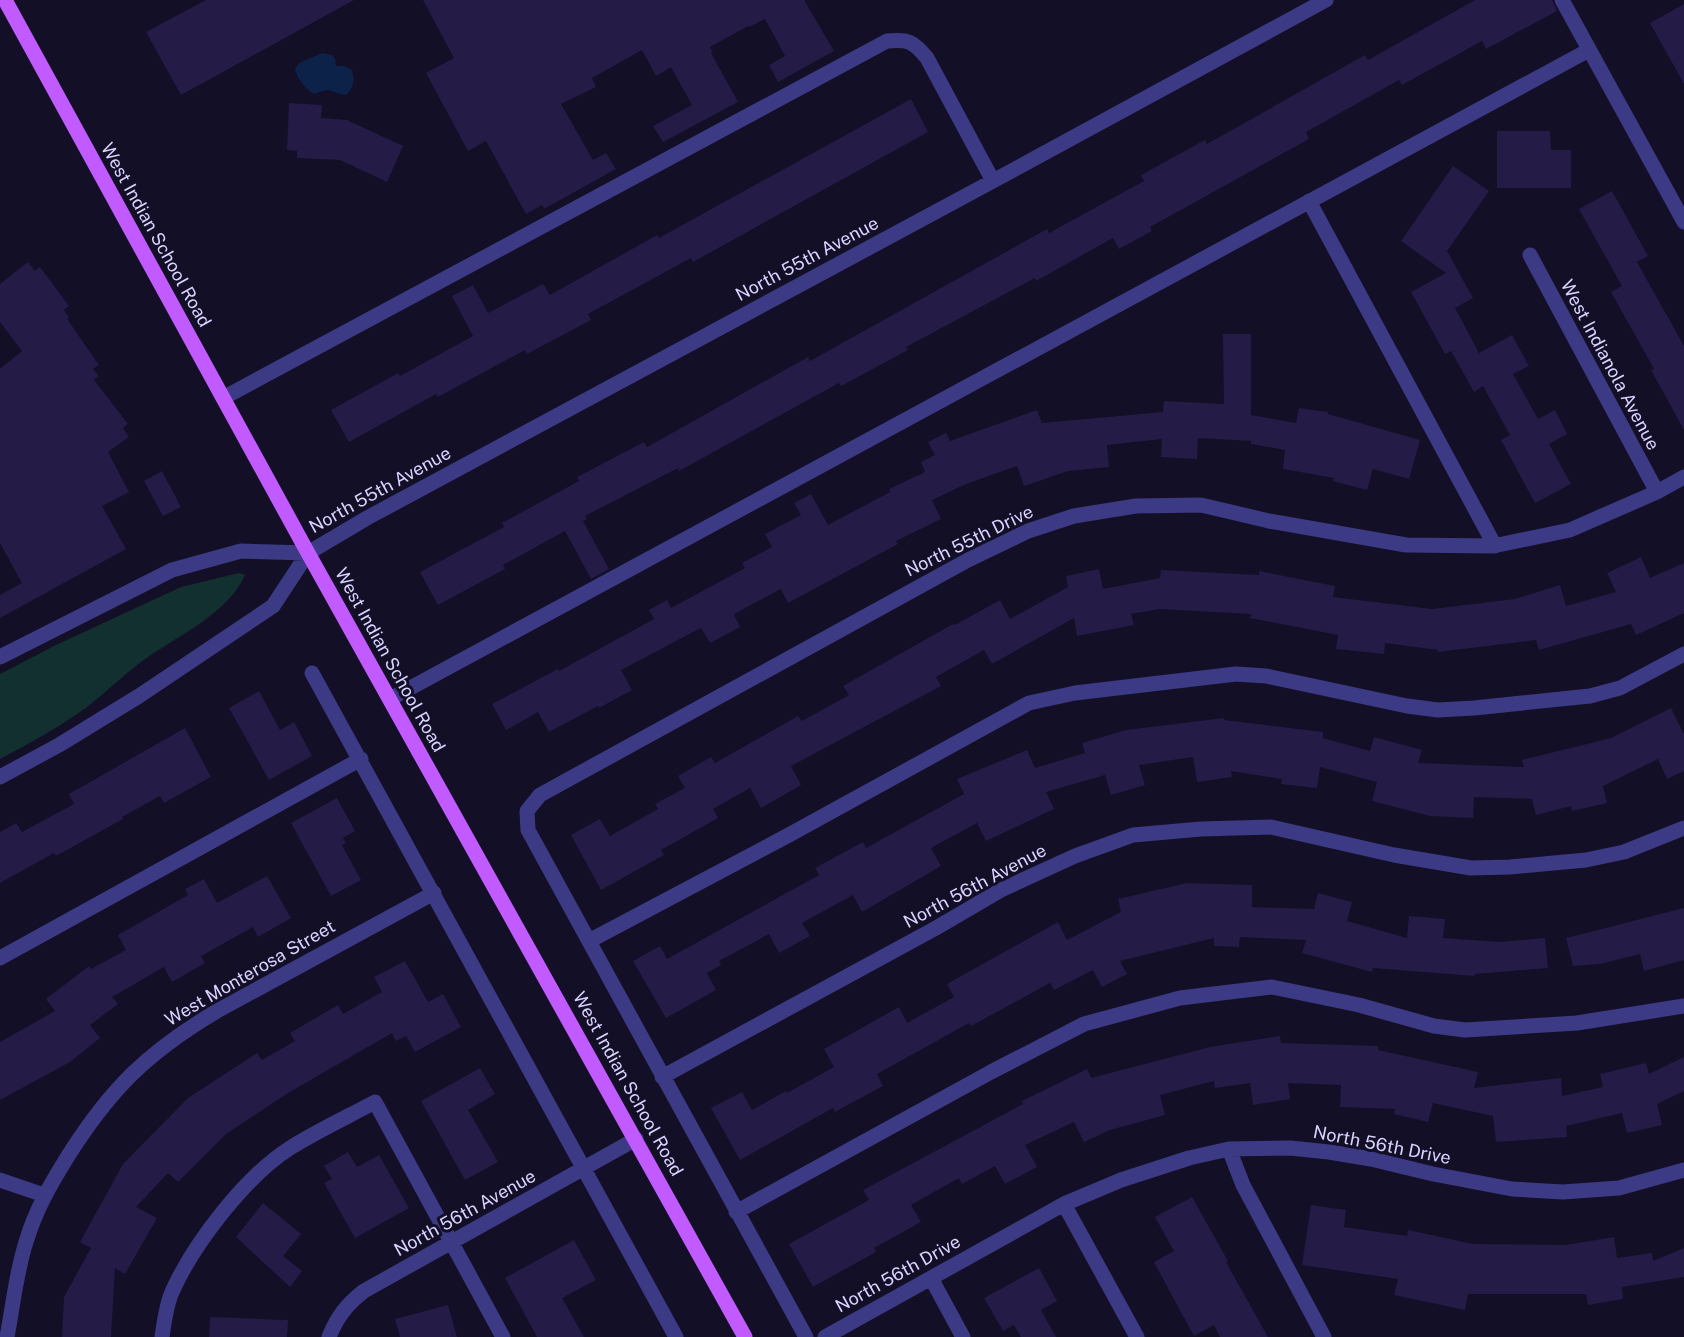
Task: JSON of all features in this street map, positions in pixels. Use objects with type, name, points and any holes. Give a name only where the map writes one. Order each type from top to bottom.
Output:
[{"type":"main road","name":"West Indian School Road","points":[[5,0],[308,553],[745,1337]]},
{"type":"street","name":"North 55th Avenue","points":[[0,777],[59,745],[140,696],[273,606],[308,553],[367,518],[1326,0]]},
{"type":"street","points":[[1562,0],[1684,222]]},
{"type":"street","points":[[223,398],[887,41],[905,39],[917,46],[927,58],[993,181]]},
{"type":"street","points":[[390,699],[1589,50]]},
{"type":"street","points":[[1309,201],[1495,546]]},
{"type":"street","name":"West Indianola Avenue","points":[[1530,255],[1657,492]]},
{"type":"street","name":"North 55th Drive","points":[[527,811],[540,795],[968,560],[1028,531],[1074,516],[1136,506],[1201,505],[1269,521],[1406,545],[1495,546],[1570,530],[1657,492],[1684,477]]},
{"type":"street","name":"North 55th Avenue","points":[[0,657],[172,570],[241,551],[308,553]]},
{"type":"street","points":[[589,941],[787,836],[1029,703],[1075,693],[1236,674],[1266,676],[1407,706],[1438,710],[1474,708],[1590,696],[1620,688],[1684,654]]},
{"type":"street","points":[[312,673],[676,1337]]},
{"type":"street","points":[[0,958],[361,759]]},
{"type":"street","name":"West Indian School Road","points":[[527,811],[528,830],[806,1337]]},
{"type":"street","name":"North 56th Avenue","points":[[662,1077],[1001,890],[1075,856],[1132,836],[1201,829],[1271,827],[1394,855],[1471,868],[1586,860],[1624,852],[1684,828]]},
{"type":"street","name":"West Monterosa Street","points":[[7,1337],[25,1244],[44,1195],[90,1122],[121,1083],[150,1056],[185,1030],[434,893]]},
{"type":"street","points":[[736,1212],[991,1072],[1084,1024],[1180,998],[1272,987],[1359,1005],[1434,1026],[1464,1030],[1577,1023],[1684,1006]]},
{"type":"street","points":[[162,1337],[171,1294],[206,1234],[238,1194],[264,1168],[289,1148],[375,1102],[503,1337]]},
{"type":"street","name":"North 56th Avenue","points":[[329,1337],[348,1303],[364,1291],[636,1139]]},
{"type":"street","name":"North 56th Drive","points":[[825,1337],[1064,1204],[1121,1180],[1188,1158],[1229,1149],[1290,1148],[1329,1152],[1512,1189],[1563,1192],[1619,1188],[1684,1170]]},
{"type":"street","points":[[1229,1149],[1243,1185],[1324,1337]]},
{"type":"street","points":[[0,1180],[44,1195]]},
{"type":"street","points":[[1064,1204],[1137,1337]]},
{"type":"street","points":[[931,1278],[963,1337]]},
{"type":"green space","points":[[239,573],[245,575],[238,588],[228,600],[202,622],[140,663],[77,714],[0,759],[0,674],[56,645],[181,587]]},
{"type":"water","points":[[322,53],[332,55],[336,66],[344,66],[352,70],[353,84],[346,95],[328,90],[315,94],[308,90],[300,80],[295,69],[299,63]]},
{"type":"building","points":[[206,0],[354,0],[181,95],[146,32]]},
{"type":"building","points":[[423,0],[804,0],[834,51],[778,82],[769,65],[785,56],[765,19],[748,26],[710,47],[713,52],[711,53],[738,102],[663,142],[653,126],[692,105],[671,67],[656,76],[642,50],[592,78],[596,87],[561,104],[593,160],[606,153],[616,169],[544,209],[542,205],[526,214],[486,141],[468,151],[426,73],[454,58]]},
{"type":"building","points":[[1475,0],[1552,0],[1557,11],[1486,49],[1482,41],[1402,85],[1399,80],[1306,132],[1309,139],[1150,227],[1152,231],[1119,249],[1113,238],[1036,281],[1035,278],[906,347],[908,350],[841,386],[839,383],[679,471],[678,468],[585,516],[587,519],[583,521],[609,569],[591,579],[565,531],[503,565],[505,569],[438,605],[420,572],[504,527],[502,523],[579,481],[577,477],[644,442],[647,447],[808,357],[810,361],[1047,229],[1049,233],[1144,181],[1141,175],[1205,140],[1207,144],[1365,55],[1368,60]]},
{"type":"building","points":[[1684,4],[1684,84],[1650,23]]},
{"type":"building","points":[[911,99],[928,132],[693,262],[691,258],[588,314],[591,320],[527,354],[525,350],[438,397],[436,394],[349,442],[331,410],[398,373],[400,376],[473,336],[452,296],[473,285],[488,313],[543,284],[550,295],[657,235],[659,238]]},
{"type":"building","points":[[289,103],[322,105],[321,118],[347,120],[403,146],[387,182],[340,160],[297,158],[297,151],[287,150]]},
{"type":"building","points":[[1497,131],[1550,131],[1551,150],[1571,150],[1571,188],[1497,188]]},
{"type":"building","points":[[1453,166],[1489,191],[1447,251],[1473,298],[1455,308],[1479,353],[1512,335],[1529,366],[1513,374],[1538,419],[1555,410],[1567,434],[1549,444],[1571,484],[1535,503],[1501,440],[1510,435],[1483,386],[1474,392],[1451,351],[1445,354],[1411,292],[1446,273],[1401,241]]},
{"type":"building","points":[[1612,191],[1648,256],[1637,262],[1684,346],[1684,430],[1651,370],[1654,369],[1611,292],[1622,286],[1579,209]]},
{"type":"building","points":[[28,262],[35,271],[40,267],[69,306],[64,310],[69,317],[67,319],[99,365],[93,369],[99,376],[94,380],[128,424],[123,428],[129,437],[108,452],[129,492],[102,506],[126,549],[0,618],[0,595],[22,583],[0,543],[0,369],[22,351],[0,322],[0,284]]},
{"type":"building","points":[[1223,334],[1251,334],[1251,415],[1296,423],[1299,408],[1328,412],[1328,414],[1420,440],[1409,479],[1373,469],[1367,490],[1333,481],[1334,478],[1283,469],[1285,450],[1251,444],[1251,441],[1198,438],[1197,459],[1161,457],[1162,439],[1107,445],[1109,467],[1068,471],[1024,486],[1017,466],[966,484],[932,500],[941,519],[896,541],[898,544],[788,603],[781,589],[734,614],[740,627],[710,643],[701,628],[621,670],[632,690],[549,732],[538,712],[506,730],[492,704],[558,669],[559,671],[654,619],[649,610],[667,600],[671,608],[745,568],[742,563],[772,547],[765,534],[801,515],[794,503],[811,494],[828,525],[890,492],[889,489],[925,472],[921,462],[935,455],[928,442],[946,433],[950,441],[1037,410],[1042,423],[1163,412],[1164,401],[1224,404]]},
{"type":"building","points":[[162,471],[181,507],[163,516],[144,481]]},
{"type":"building","points":[[1641,557],[1650,578],[1684,563],[1684,613],[1636,635],[1631,624],[1539,650],[1536,640],[1438,652],[1438,650],[1385,643],[1384,654],[1336,649],[1338,635],[1250,618],[1251,614],[1159,609],[1131,614],[1134,625],[1077,636],[1074,618],[992,664],[984,650],[936,677],[941,686],[791,766],[801,785],[761,808],[750,788],[713,809],[718,818],[661,850],[664,855],[601,890],[571,835],[600,819],[610,836],[658,809],[655,804],[685,788],[678,776],[711,757],[715,763],[798,716],[802,721],[849,695],[843,686],[1000,600],[1010,619],[1068,587],[1066,576],[1099,569],[1103,589],[1160,578],[1161,570],[1259,575],[1259,571],[1335,586],[1333,597],[1432,609],[1515,599],[1560,585],[1566,606],[1616,592],[1607,573]]},
{"type":"building","points":[[259,691],[280,730],[294,722],[312,756],[269,780],[229,708]]},
{"type":"building","points":[[1671,708],[1684,734],[1684,771],[1667,779],[1658,759],[1603,786],[1607,803],[1572,811],[1571,806],[1536,815],[1532,799],[1474,797],[1473,818],[1430,816],[1372,801],[1377,782],[1320,767],[1317,788],[1281,784],[1282,779],[1231,771],[1232,777],[1197,782],[1193,757],[1139,765],[1145,785],[1111,795],[1105,775],[1046,792],[1054,809],[986,841],[977,823],[931,848],[941,866],[862,912],[853,895],[802,923],[810,936],[779,953],[769,934],[719,961],[721,965],[707,973],[716,990],[666,1018],[633,961],[660,946],[667,959],[819,875],[815,868],[863,842],[866,848],[964,794],[957,779],[1027,750],[1035,768],[1085,753],[1082,743],[1126,730],[1224,718],[1224,720],[1323,732],[1323,738],[1370,751],[1374,737],[1422,750],[1418,763],[1524,767],[1522,760],[1611,738]]},
{"type":"building","points":[[185,728],[211,777],[164,803],[160,796],[56,856],[54,853],[0,883],[0,832],[16,823],[22,832],[74,804],[69,794]]},
{"type":"building","points":[[337,798],[355,831],[343,838],[346,843],[342,845],[361,880],[331,896],[291,823]]},
{"type":"building","points":[[267,876],[291,918],[258,937],[253,927],[201,956],[205,963],[172,982],[164,967],[112,997],[118,1004],[90,1025],[100,1038],[70,1062],[0,1100],[0,1042],[55,1011],[46,999],[89,966],[91,969],[126,950],[118,935],[188,895],[185,889],[204,879],[217,903]]},
{"type":"building","points":[[1187,883],[1252,885],[1252,907],[1314,909],[1318,893],[1352,902],[1347,921],[1407,938],[1409,916],[1445,919],[1443,938],[1499,942],[1545,938],[1548,968],[1475,974],[1475,976],[1373,968],[1372,972],[1302,953],[1306,940],[1240,937],[1239,947],[1214,946],[1214,938],[1120,961],[1127,974],[1102,987],[1093,970],[1054,990],[1050,983],[971,1026],[969,1023],[877,1074],[883,1086],[835,1112],[833,1108],[740,1160],[711,1108],[742,1092],[752,1110],[786,1091],[787,1093],[834,1067],[824,1049],[899,1007],[907,1023],[954,997],[947,984],[1058,922],[1067,940],[1121,912],[1118,899]]},
{"type":"building","points":[[1684,908],[1684,960],[1644,971],[1640,954],[1600,964],[1573,966],[1566,938]]},
{"type":"building","points":[[405,961],[428,1002],[443,994],[461,1027],[415,1052],[406,1036],[396,1041],[392,1033],[288,1093],[226,1134],[178,1182],[168,1173],[136,1207],[157,1218],[125,1274],[115,1268],[111,1337],[62,1337],[64,1297],[91,1248],[80,1242],[123,1164],[188,1098],[257,1053],[262,1060],[295,1041],[290,1033],[338,1005],[343,1014],[382,992],[374,977]]},
{"type":"building","points":[[1280,1036],[1281,1043],[1378,1046],[1378,1050],[1478,1072],[1474,1088],[1561,1078],[1562,1096],[1603,1087],[1600,1074],[1646,1063],[1649,1074],[1684,1057],[1684,1091],[1657,1104],[1662,1125],[1627,1133],[1622,1113],[1566,1126],[1567,1137],[1496,1142],[1493,1116],[1433,1103],[1428,1122],[1394,1114],[1395,1109],[1340,1107],[1341,1085],[1288,1083],[1290,1099],[1253,1105],[1250,1083],[1215,1088],[1214,1081],[1160,1095],[1165,1115],[1110,1130],[1084,1142],[1074,1122],[1025,1145],[1037,1167],[1005,1184],[995,1166],[962,1184],[959,1178],[911,1205],[921,1222],[874,1248],[876,1252],[813,1287],[789,1244],[869,1200],[863,1190],[1023,1104],[1022,1101],[1087,1069],[1091,1078],[1210,1047]]},
{"type":"building","points":[[480,1068],[495,1094],[468,1110],[498,1162],[465,1180],[421,1101]]},
{"type":"building","points":[[348,1152],[357,1167],[379,1155],[409,1208],[355,1238],[324,1183],[332,1179],[324,1166]]},
{"type":"building","points":[[1192,1197],[1268,1337],[1220,1337],[1214,1325],[1194,1336],[1177,1305],[1154,1262],[1174,1251],[1155,1217]]},
{"type":"building","points":[[263,1203],[301,1234],[283,1256],[302,1271],[290,1287],[236,1237]]},
{"type":"building","points":[[1311,1205],[1346,1210],[1344,1227],[1407,1236],[1408,1230],[1473,1244],[1565,1245],[1614,1237],[1617,1258],[1652,1253],[1653,1261],[1684,1248],[1684,1277],[1622,1287],[1623,1299],[1588,1305],[1586,1294],[1468,1294],[1465,1310],[1394,1295],[1398,1279],[1302,1265]]},
{"type":"building","points":[[574,1240],[596,1280],[562,1298],[584,1337],[537,1337],[505,1278]]},
{"type":"building","points":[[1039,1268],[1057,1301],[1041,1310],[1056,1337],[1021,1337],[1014,1325],[1003,1331],[984,1298]]},
{"type":"building","points":[[448,1305],[457,1337],[400,1337],[395,1319]]},
{"type":"building","points":[[210,1317],[288,1320],[287,1337],[209,1337]]}]
